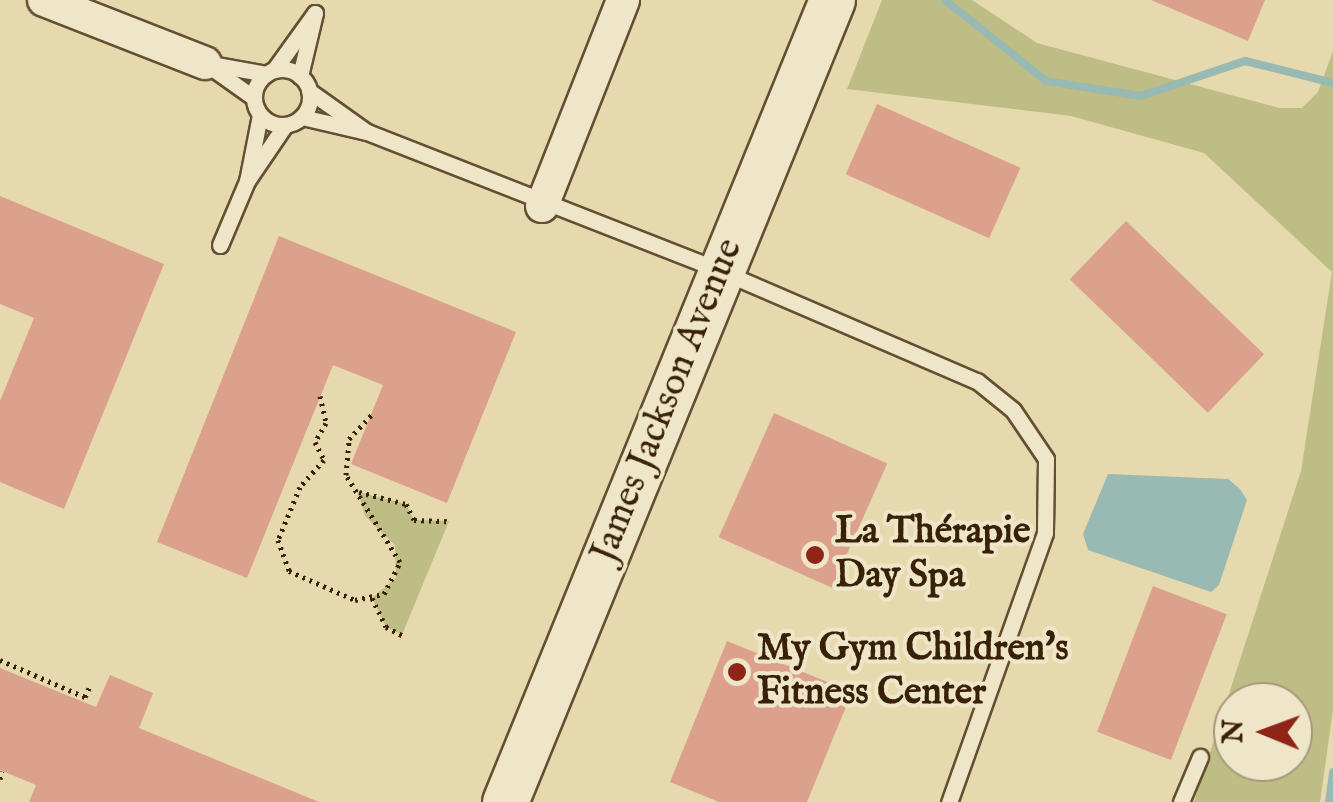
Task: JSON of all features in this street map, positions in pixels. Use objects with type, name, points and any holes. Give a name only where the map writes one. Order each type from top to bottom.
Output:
[{"type":"street","points":[[44,0],[205,63]]},
{"type":"street","points":[[542,206],[623,0]]},
{"type":"street","name":"James Jackson Avenue","points":[[506,802],[832,0]]},
{"type":"lane","points":[[254,98],[317,7]]},
{"type":"lane","points":[[317,7],[300,76],[309,92],[367,132]]},
{"type":"lane","points":[[205,63],[300,76]]},
{"type":"lane","points":[[205,63],[254,98],[260,115],[247,182]]},
{"type":"lane","points":[[302,117],[309,92]]},
{"type":"lane","points":[[260,115],[285,125]]},
{"type":"lane","points":[[220,245],[247,182],[285,125],[302,117],[367,132],[542,206],[721,271],[976,381],[1013,410],[1046,459],[1046,533],[950,802]]},
{"type":"lane","points":[[1181,802],[1200,758]]},
{"type":"path","points":[[320,396],[326,423],[315,442],[324,460],[300,487],[278,540],[289,571],[322,590],[372,598]]},
{"type":"path","points":[[372,414],[349,439],[346,475],[400,562],[372,598]]},
{"type":"path","points":[[358,492],[406,504],[414,520],[449,521]]},
{"type":"path","points":[[372,598],[386,627],[402,634]]},
{"type":"path","points":[[0,660],[86,697],[89,688]]},
{"type":"green space","points":[[882,0],[972,0],[1037,43],[1279,108],[1302,108],[1318,92],[1333,51],[1333,710],[1320,802],[1194,802],[1213,743],[1213,782],[1313,782],[1313,682],[1233,682],[1301,471],[1332,272],[1204,153],[1071,116],[847,89]]},
{"type":"green space","points":[[358,492],[406,504],[414,520],[449,521],[402,635],[386,627],[372,598],[396,578],[395,545],[365,516]]},
{"type":"water","points":[[1108,474],[1228,479],[1240,489],[1247,500],[1219,585],[1211,592],[1088,550],[1083,534]]},
{"type":"building","points":[[1151,0],[1265,0],[1248,41]]},
{"type":"building","points":[[877,104],[1020,168],[989,238],[846,174]]},
{"type":"building","points":[[0,196],[164,264],[64,509],[0,482],[0,401],[34,318],[0,304]]},
{"type":"building","points":[[1126,221],[1264,354],[1208,413],[1070,279]]},
{"type":"building","points":[[279,236],[516,332],[447,503],[351,464],[383,385],[333,365],[247,578],[157,542]]},
{"type":"building","points":[[774,413],[887,463],[832,588],[719,537]]},
{"type":"building","points":[[1153,586],[1227,614],[1171,760],[1097,732]]},
{"type":"building","points":[[727,641],[852,692],[807,802],[719,802],[670,782]]},
{"type":"building","points":[[0,668],[96,707],[110,675],[153,693],[139,728],[319,802],[29,802],[36,785],[0,770]]},
{"type":"waterway","points":[[945,0],[1046,81],[1141,96],[1245,61],[1333,83]]},
{"type":"waterway","points":[[1329,802],[1333,772]]},
{"type":"place","name":"La Thérapie Day Spa","points":[[815,555]]},
{"type":"place","name":"My Gym Children's Fitness Center","points":[[737,672]]}]
